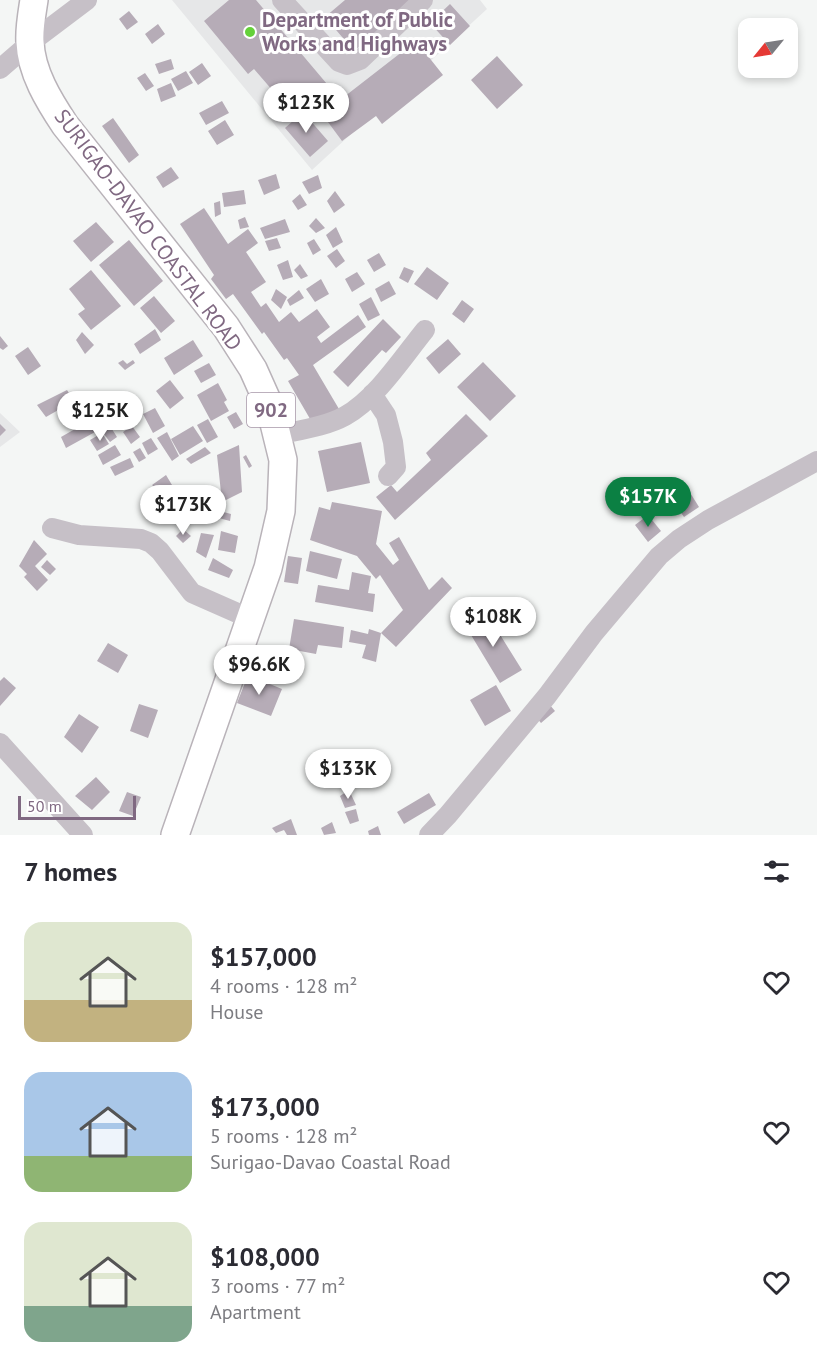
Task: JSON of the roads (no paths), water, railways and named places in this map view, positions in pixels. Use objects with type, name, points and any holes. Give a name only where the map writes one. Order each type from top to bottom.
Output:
[{"type":"highway","name":"SURIGAO-DAVAO COASTAL ROAD","points":[[34,0],[30,43],[40,79],[50,103],[226,327],[253,369],[270,407],[283,460],[281,511],[268,568],[175,835]]},
{"type":"street","points":[[2,63],[87,0]]},
{"type":"street","points":[[282,0],[339,62],[347,65],[360,60],[423,0]]},
{"type":"street","points":[[277,435],[316,426],[345,416],[372,394],[425,330]]},
{"type":"street","points":[[372,394],[386,415],[393,442],[396,467],[388,476]]},
{"type":"street","points":[[429,835],[547,696],[594,633],[660,556],[679,538],[708,520],[817,461]]},
{"type":"street","points":[[52,528],[79,535],[141,539],[151,543],[160,551],[192,593],[251,619]]},
{"type":"street","points":[[0,743],[83,835]]},
{"type":"place","name":"Department of Public Works and Highways","points":[[250,32]]}]
